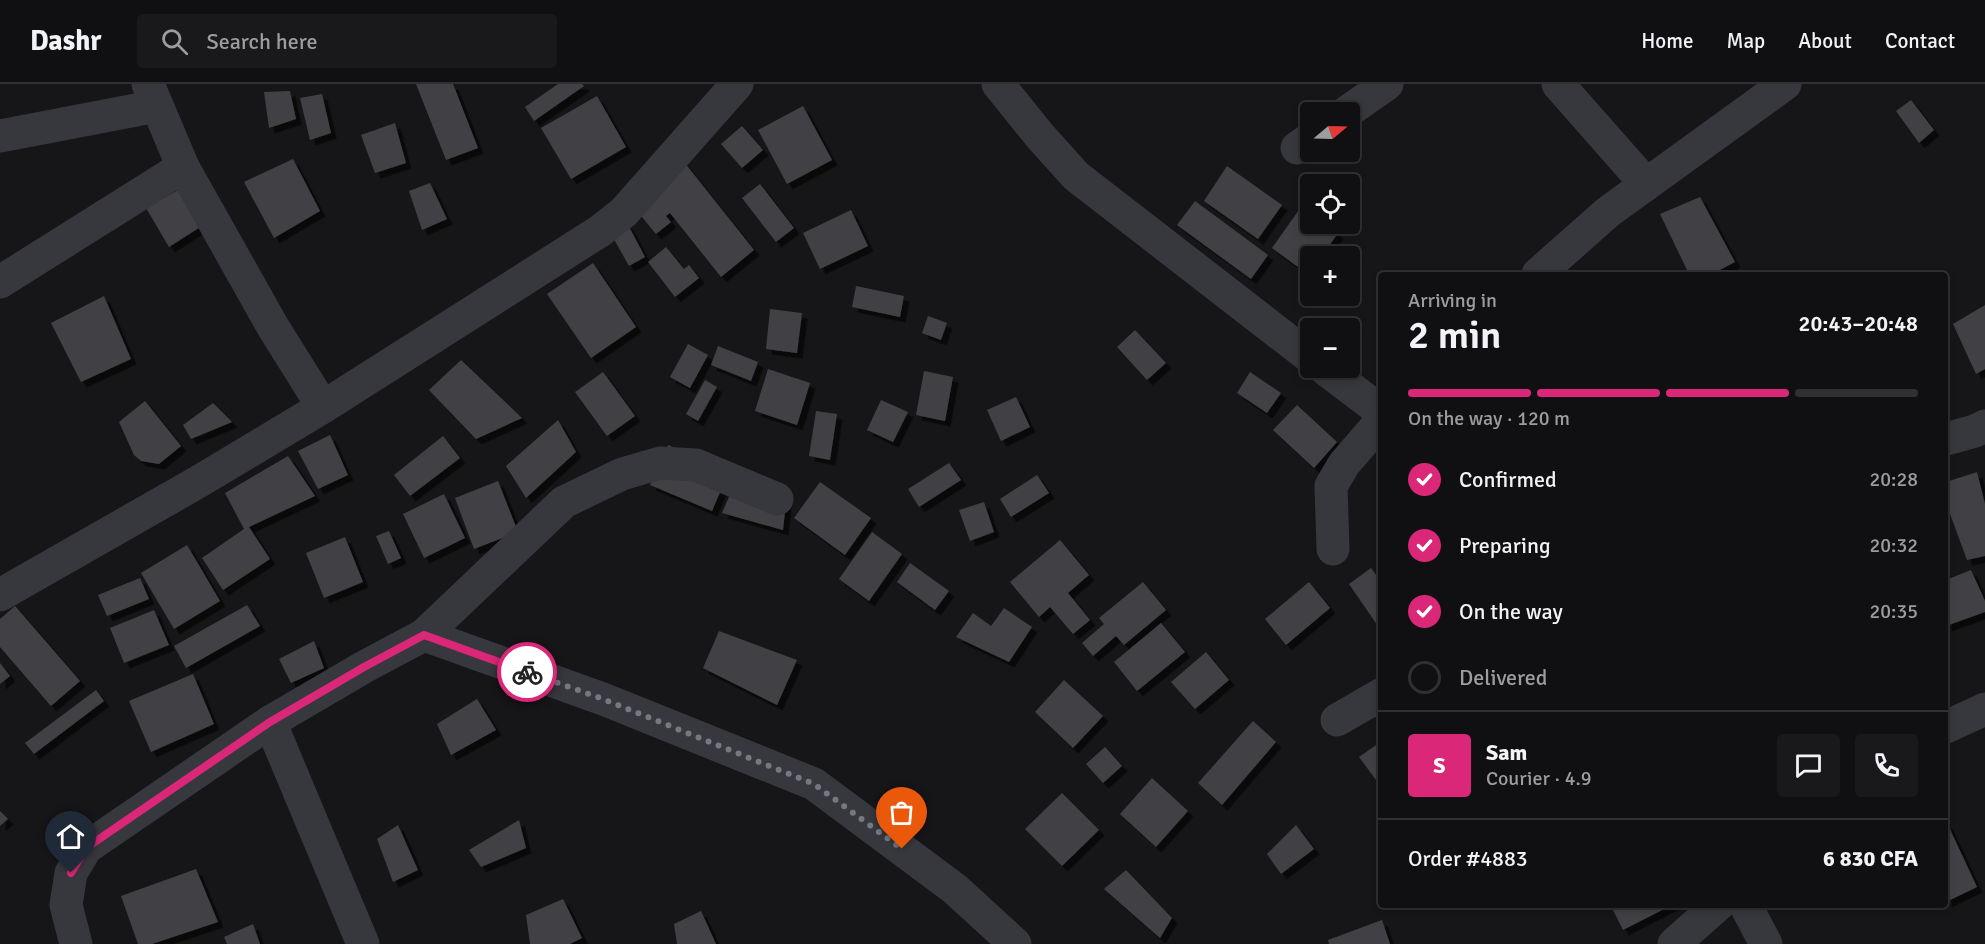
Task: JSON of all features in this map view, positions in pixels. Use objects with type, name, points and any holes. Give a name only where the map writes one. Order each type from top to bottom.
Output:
[{"type":"street","points":[[0,595],[198,482],[323,407],[600,231],[624,212],[737,84]]},
{"type":"street","points":[[998,84],[1076,176],[1300,349]]},
{"type":"street","points":[[1360,103],[1387,84]]},
{"type":"street","points":[[1558,84],[1646,184]]},
{"type":"street","points":[[1540,272],[1608,212],[1785,84]]},
{"type":"street","points":[[0,136],[153,95],[183,167],[273,327],[323,407]]},
{"type":"street","points":[[0,282],[183,167]]},
{"type":"street","points":[[1337,378],[1378,409]]},
{"type":"street","points":[[1333,549],[1331,486],[1344,464],[1378,425]]},
{"type":"street","points":[[1948,438],[1985,426]]},
{"type":"street","points":[[76,944],[66,905],[71,873],[86,848],[270,722],[424,635],[564,502],[622,474],[660,463],[696,465],[777,499]]},
{"type":"street","points":[[424,635],[603,699],[814,784],[955,889],[1015,944]]},
{"type":"street","points":[[1337,720],[1378,696]]},
{"type":"street","points":[[1948,726],[1985,709]]},
{"type":"street","points":[[270,722],[363,944]]},
{"type":"street","points":[[1674,944],[1714,908]]},
{"type":"street","points":[[1746,908],[1766,944]]},
{"type":"building","points":[[416,84],[453,84],[478,148],[446,160]]},
{"type":"building","points":[[558,84],[582,84],[584,86],[534,121],[525,107]]},
{"type":"building","points":[[290,91],[296,119],[269,128],[264,92]]},
{"type":"building","points":[[322,94],[331,133],[310,140],[300,98]]},
{"type":"building","points":[[597,96],[626,147],[571,179],[541,128]]},
{"type":"building","points":[[1911,100],[1934,130],[1919,143],[1896,111]]},
{"type":"building","points":[[803,106],[832,160],[787,184],[758,130]]},
{"type":"building","points":[[395,123],[406,163],[375,173],[361,135]]},
{"type":"building","points":[[742,126],[763,150],[742,168],[721,144]]},
{"type":"building","points":[[293,159],[320,211],[274,238],[244,182]]},
{"type":"building","points":[[684,162],[754,250],[721,277],[670,213],[666,216],[671,222],[656,234],[632,205]]},
{"type":"building","points":[[1227,166],[1282,205],[1258,239],[1204,201]]},
{"type":"building","points":[[430,183],[447,219],[422,230],[409,191]]},
{"type":"building","points":[[760,184],[794,228],[776,242],[742,198]]},
{"type":"building","points":[[182,188],[205,224],[169,247],[146,208]]},
{"type":"building","points":[[1700,197],[1735,262],[1716,272],[1688,272],[1660,214]]},
{"type":"building","points":[[1195,201],[1268,255],[1251,279],[1177,225]]},
{"type":"building","points":[[1300,208],[1300,234],[1337,234],[1329,246],[1300,246],[1300,268],[1272,248]]},
{"type":"building","points":[[851,210],[868,246],[820,269],[803,233]]},
{"type":"building","points":[[627,223],[645,257],[629,266],[610,232]]},
{"type":"building","points":[[666,247],[684,269],[689,265],[699,278],[675,297],[648,262]]},
{"type":"building","points":[[593,263],[636,327],[591,358],[547,294]]},
{"type":"building","points":[[856,286],[904,296],[900,317],[852,307]]},
{"type":"building","points":[[104,296],[131,359],[81,382],[51,323]]},
{"type":"building","points":[[1985,305],[1985,369],[1976,374],[1953,324]]},
{"type":"building","points":[[770,309],[802,313],[797,353],[766,349]]},
{"type":"building","points":[[928,316],[947,323],[941,340],[922,333]]},
{"type":"building","points":[[1135,330],[1166,363],[1147,380],[1117,347]]},
{"type":"building","points":[[688,344],[708,355],[690,388],[670,377]]},
{"type":"building","points":[[718,346],[758,362],[751,381],[711,365]]},
{"type":"building","points":[[461,360],[522,418],[476,439],[429,390]]},
{"type":"building","points":[[768,369],[810,383],[797,425],[755,411]]},
{"type":"building","points":[[924,371],[953,377],[945,421],[916,415]]},
{"type":"building","points":[[603,372],[635,416],[607,436],[575,392]]},
{"type":"building","points":[[1250,372],[1281,393],[1267,413],[1237,393]]},
{"type":"building","points":[[705,380],[717,387],[698,421],[686,414]]},
{"type":"building","points":[[1016,397],[1030,427],[1001,441],[987,410]]},
{"type":"building","points":[[881,400],[908,412],[893,442],[867,430]]},
{"type":"building","points":[[145,401],[181,446],[159,464],[141,461],[134,455],[119,422]]},
{"type":"building","points":[[213,403],[232,422],[191,439],[183,425]]},
{"type":"building","points":[[1297,405],[1337,442],[1314,468],[1273,430]]},
{"type":"building","points":[[816,411],[837,414],[830,460],[809,456]]},
{"type":"building","points":[[558,420],[576,452],[526,498],[506,466]]},
{"type":"building","points":[[330,435],[348,475],[318,489],[298,451]]},
{"type":"building","points":[[443,436],[460,458],[410,496],[394,475]]},
{"type":"building","points":[[668,445],[729,471],[712,511],[650,485]]},
{"type":"building","points":[[288,456],[315,496],[249,527],[270,559],[223,590],[202,558],[244,529],[225,493]]},
{"type":"building","points":[[949,463],[961,480],[919,507],[908,489]]},
{"type":"building","points":[[740,472],[787,493],[783,530],[722,513]]},
{"type":"building","points":[[1977,472],[1985,504],[1985,556],[1967,560],[1948,508],[1948,481]]},
{"type":"building","points":[[1037,475],[1049,493],[1011,517],[1000,499]]},
{"type":"building","points":[[498,481],[518,532],[474,549],[455,498]]},
{"type":"building","points":[[820,482],[871,518],[845,555],[794,518]]},
{"type":"building","points":[[444,494],[465,538],[424,558],[403,514]]},
{"type":"building","points":[[984,502],[994,532],[970,541],[959,510]]},
{"type":"building","points":[[389,531],[401,558],[388,564],[376,536]]},
{"type":"building","points":[[872,532],[902,554],[869,601],[839,579]]},
{"type":"building","points":[[345,537],[363,582],[324,598],[306,553]]},
{"type":"building","points":[[1060,540],[1089,575],[1068,593],[1090,620],[1073,634],[1050,607],[1039,617],[1010,582]]},
{"type":"building","points":[[187,545],[220,601],[174,629],[141,573]]},
{"type":"building","points":[[910,563],[949,591],[935,610],[897,582]]},
{"type":"building","points":[[1371,568],[1378,578],[1378,626],[1349,584]]},
{"type":"building","points":[[1971,570],[1985,601],[1985,612],[1948,625],[1948,579]]},
{"type":"building","points":[[140,578],[149,599],[107,616],[98,595]]},
{"type":"building","points":[[1143,582],[1166,610],[1124,645],[1116,636],[1093,656],[1082,643],[1104,624],[1099,618]]},
{"type":"building","points":[[1309,582],[1330,608],[1286,645],[1265,619]]},
{"type":"building","points":[[247,605],[260,626],[186,668],[174,646]]},
{"type":"building","points":[[15,606],[80,681],[51,706],[0,647],[0,619]]},
{"type":"building","points":[[1004,608],[1032,627],[1009,662],[956,637],[973,613],[991,626]]},
{"type":"building","points":[[154,610],[169,645],[124,663],[110,628]]},
{"type":"building","points":[[1161,623],[1185,652],[1137,691],[1114,662]]},
{"type":"building","points":[[719,631],[797,660],[777,705],[703,668]]},
{"type":"building","points":[[314,641],[324,668],[291,683],[279,659]]},
{"type":"building","points":[[1206,652],[1229,680],[1195,709],[1171,682]]},
{"type":"building","points":[[0,663],[10,676],[0,684]]},
{"type":"building","points":[[193,674],[214,724],[151,752],[129,701]]},
{"type":"building","points":[[1064,680],[1103,716],[1073,748],[1035,712]]},
{"type":"building","points":[[96,690],[104,701],[34,754],[25,743]]},
{"type":"building","points":[[477,699],[496,730],[451,755],[437,724]]},
{"type":"building","points":[[1253,721],[1276,742],[1222,805],[1198,783]]},
{"type":"building","points":[[1378,744],[1378,783],[1359,757]]},
{"type":"building","points":[[1105,747],[1122,766],[1103,783],[1086,764]]},
{"type":"building","points":[[1152,778],[1188,811],[1156,847],[1120,814]]},
{"type":"building","points":[[1062,793],[1099,830],[1062,866],[1025,829]]},
{"type":"building","points":[[0,811],[8,819],[0,826]]},
{"type":"building","points":[[519,820],[526,848],[481,867],[469,850]]},
{"type":"building","points":[[398,825],[418,870],[393,882],[377,839]]},
{"type":"building","points":[[1296,825],[1314,849],[1281,874],[1267,854]]},
{"type":"building","points":[[1948,825],[1977,887],[1948,901]]},
{"type":"building","points":[[196,869],[218,922],[152,944],[138,944],[121,896]]},
{"type":"building","points":[[1126,870],[1172,918],[1160,938],[1104,889]]},
{"type":"building","points":[[563,899],[582,938],[570,944],[530,944],[526,915]]},
{"type":"building","points":[[1612,908],[1666,908],[1623,930]]},
{"type":"building","points":[[701,911],[716,944],[677,944],[674,924]]},
{"type":"building","points":[[1382,920],[1390,944],[1329,944],[1328,940]]},
{"type":"building","points":[[253,924],[260,944],[227,944],[224,937]]},
{"type":"way so far","points":[[527,672],[603,699],[814,784],[902,849]]},
{"type":"route","points":[[71,873],[86,848],[270,722],[424,635],[527,672]]}]
